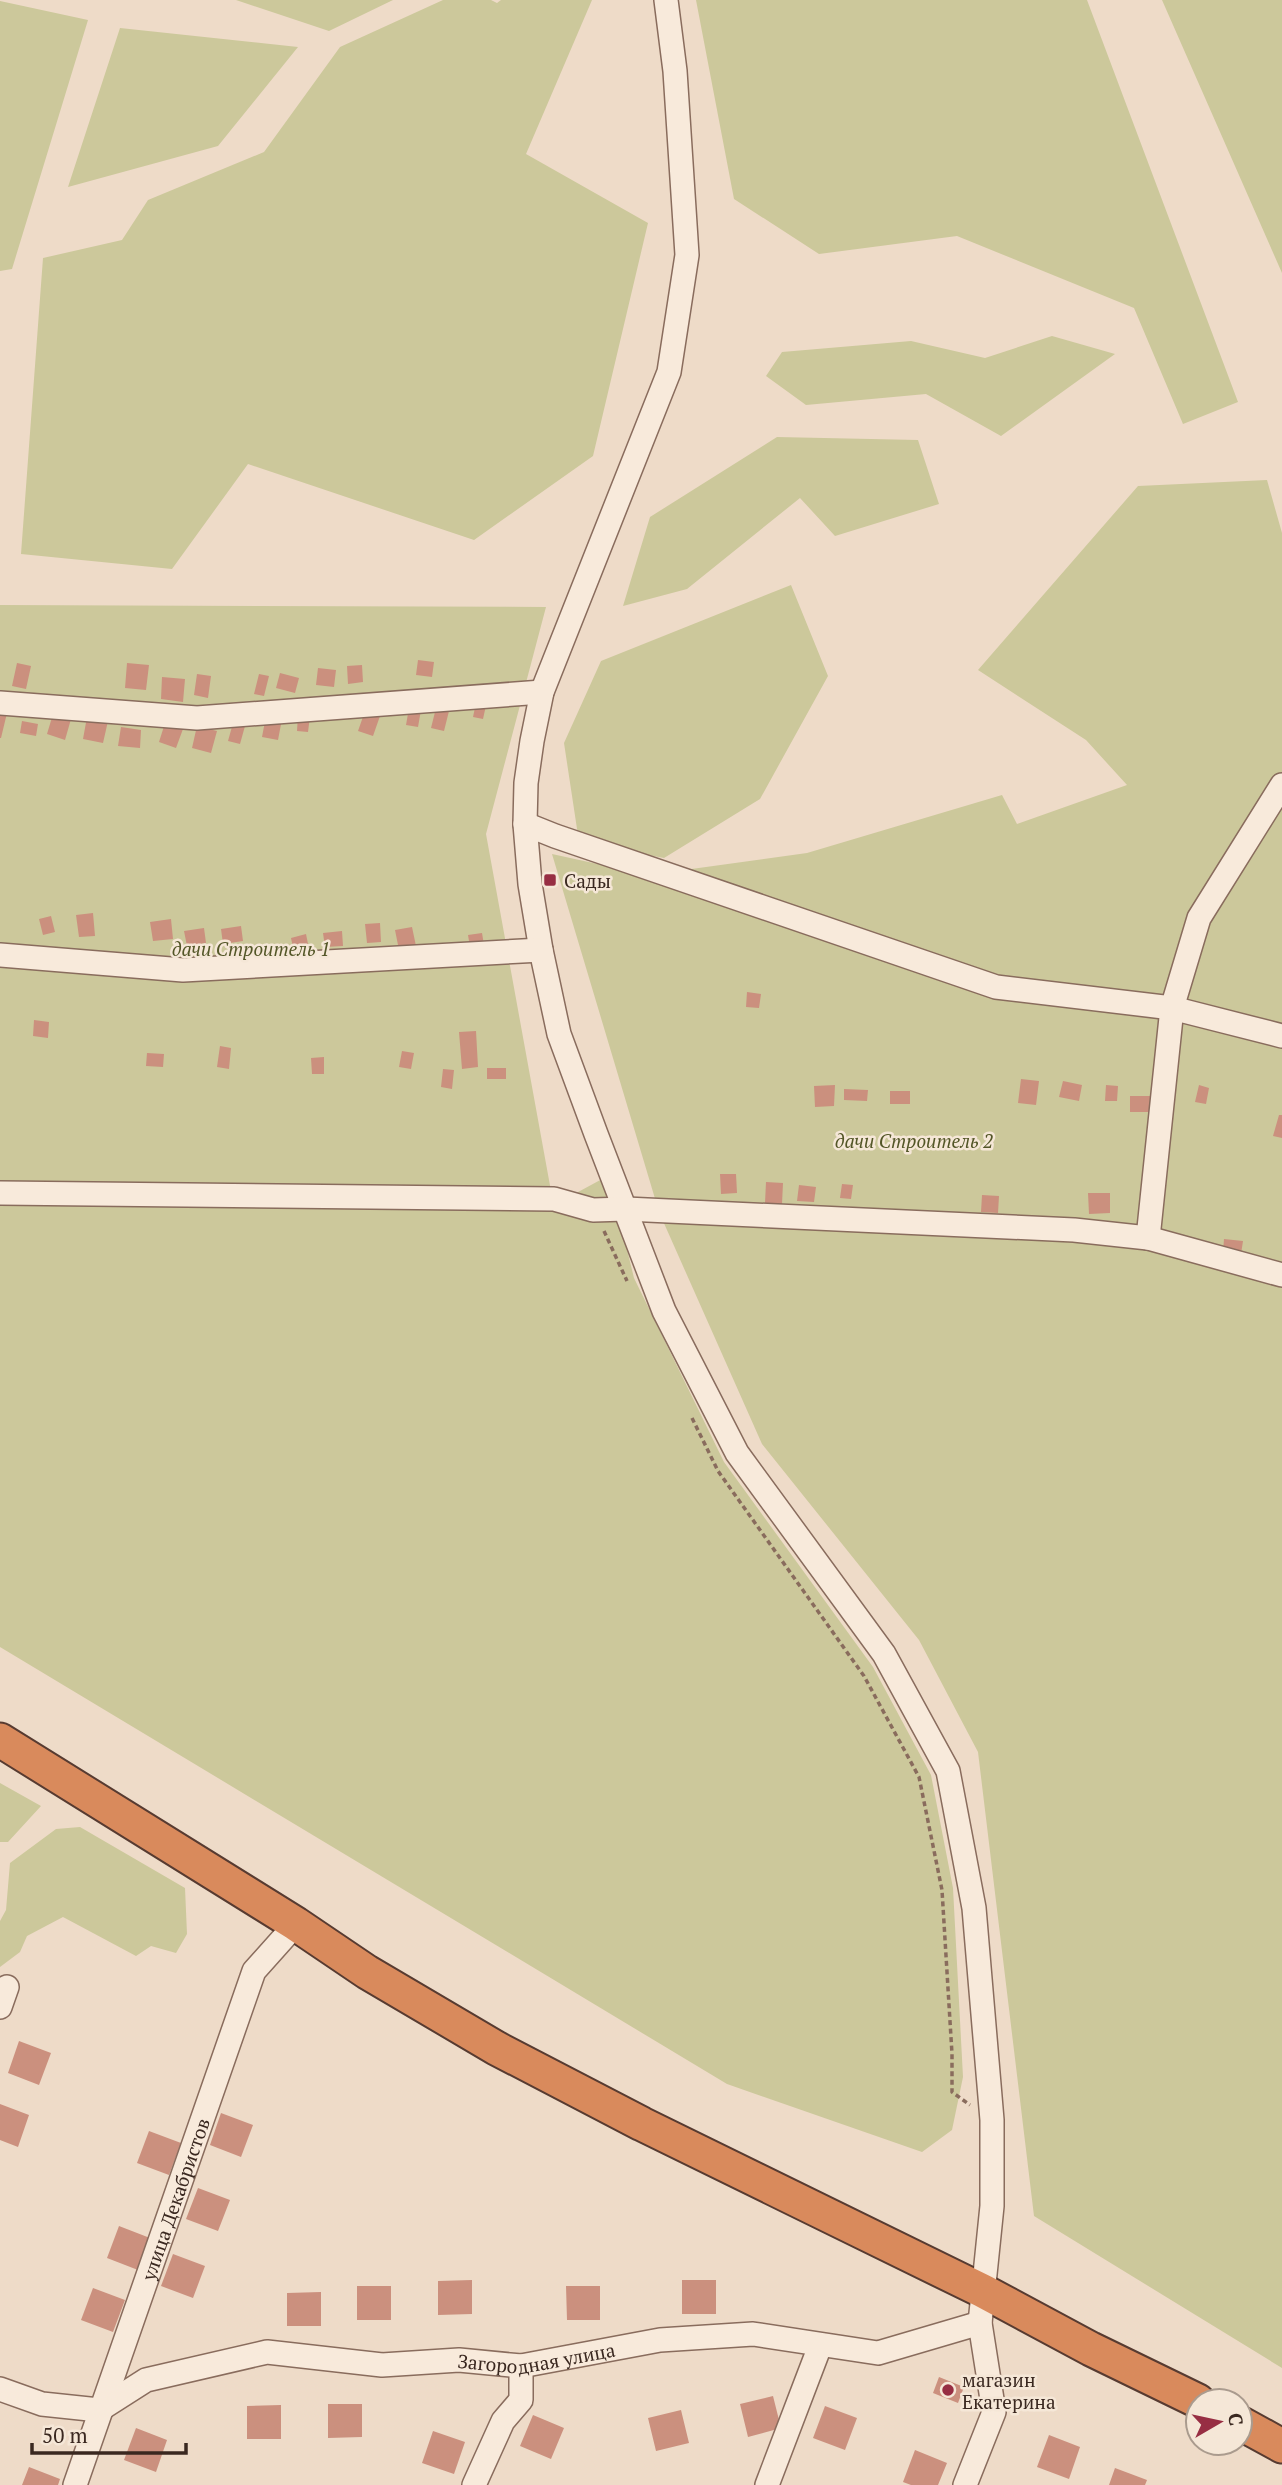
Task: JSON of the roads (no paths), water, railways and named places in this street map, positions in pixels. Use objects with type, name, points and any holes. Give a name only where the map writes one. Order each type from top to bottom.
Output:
[{"type":"highway","points":[[0,1740],[296,1924],[367,1972],[509,2054],[981,2307],[1091,2348],[1184,2394]]},
{"type":"highway","points":[[1254,2431],[1282,2446]]},
{"type":"street","points":[[666,0],[675,71],[687,255],[669,372],[542,692],[526,783],[525,824],[530,884],[559,1034],[664,1311],[737,1453],[884,1654],[948,1771],[974,1908],[992,2120],[992,2206],[981,2307],[994,2412],[965,2485]]},
{"type":"street","points":[[0,704],[197,718],[542,692]]},
{"type":"street","points":[[1148,1238],[1172,1008],[1199,918],[1282,785]]},
{"type":"street","points":[[525,824],[996,987],[1172,1008],[1282,1035]]},
{"type":"street","points":[[0,955],[183,970],[541,950]]},
{"type":"street","points":[[0,1193],[554,1199],[593,1210],[625,1209],[1074,1230],[1148,1238],[1282,1275]]},
{"type":"street","name":"улица Декабристов","points":[[75,2485],[254,1971],[296,1924]]},
{"type":"street","name":"Загородная улица","points":[[99,2410],[146,2380],[267,2352],[382,2365],[459,2360],[522,2365],[660,2340],[753,2334],[878,2353],[981,2307]]},
{"type":"street","points":[[767,2485],[820,2346]]},
{"type":"street","points":[[474,2485],[503,2421],[521,2400],[522,2365]]},
{"type":"street","points":[[0,2389],[42,2404],[99,2410]]},
{"type":"place","name":"Сады","points":[[550,880]]},
{"type":"place","name":"магазин Екатерина","points":[[948,2390]]},
{"type":"park label","name":"дачи Строитель 1","points":[[251,948]]},
{"type":"park label","name":"дачи Строитель 2","points":[[914,1140]]}]
